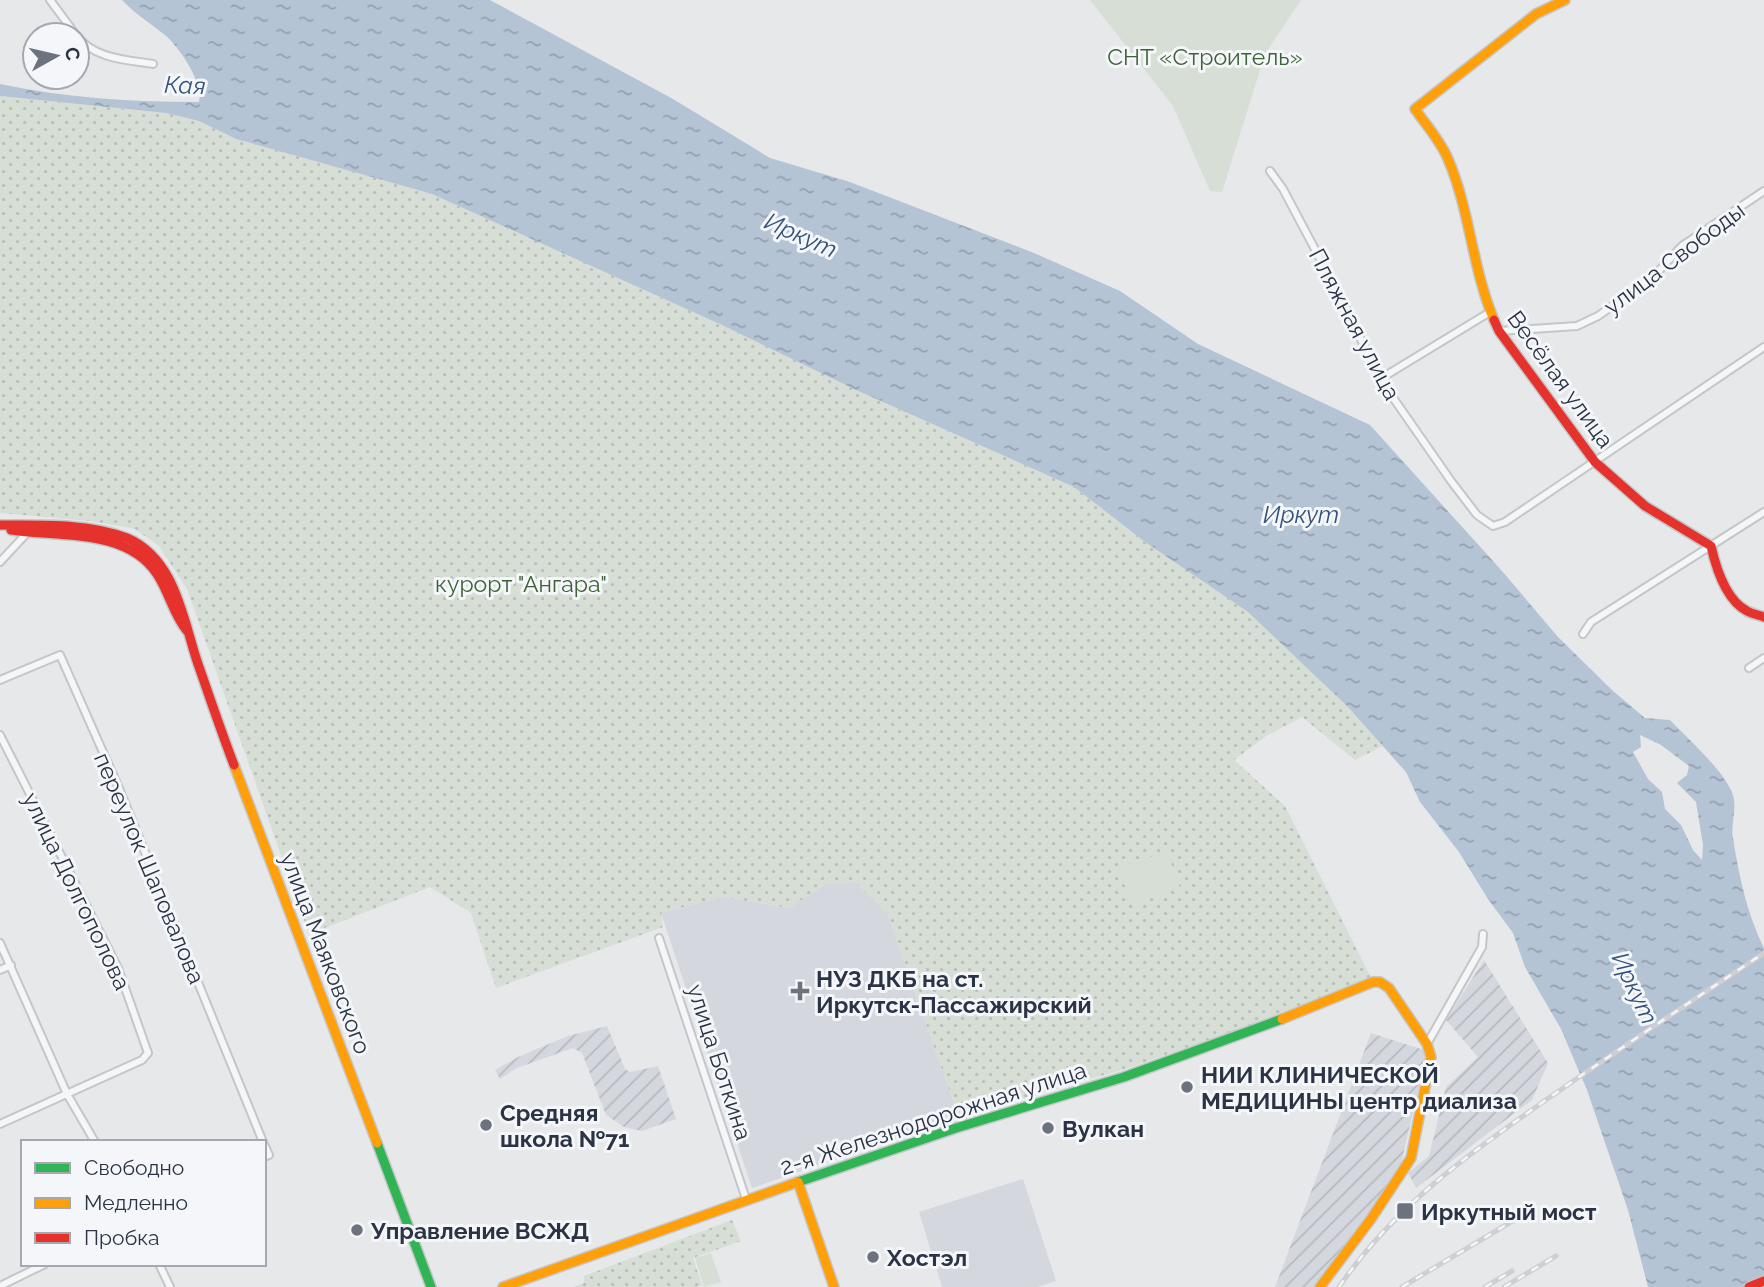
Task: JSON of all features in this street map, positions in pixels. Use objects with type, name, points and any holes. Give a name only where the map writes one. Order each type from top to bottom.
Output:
[{"type":"street","points":[[50,0],[65,21]]},
{"type":"street","name":"Весёлая улица","points":[[1565,0],[1536,14],[1415,109],[1447,157],[1459,192],[1490,312],[1499,331],[1595,462],[1645,506],[1711,546]]},
{"type":"street","points":[[91,48],[108,57],[153,64]]},
{"type":"street","name":"Пляжная улица","points":[[1270,171],[1283,189],[1344,303],[1380,379],[1477,515],[1493,526],[1505,522],[1595,462]]},
{"type":"street","name":"улица Свободы","points":[[1499,331],[1577,326],[1598,316],[1652,278],[1682,246],[1764,191]]},
{"type":"street","points":[[1380,379],[1490,312]]},
{"type":"street","points":[[1595,462],[1764,346]]},
{"type":"street","points":[[1583,634],[1591,622],[1764,512]]},
{"type":"street","name":"улица Маяковского","points":[[0,526],[27,533],[103,541],[138,553],[157,574],[180,623],[187,631]]},
{"type":"street","name":"улица Маяковского","points":[[0,526],[71,527],[136,542],[154,557],[172,584],[186,617],[187,631],[217,720],[431,1287]]},
{"type":"street","points":[[0,562],[27,533]]},
{"type":"street","points":[[1711,546],[1716,569],[1734,599],[1746,611],[1764,617]]},
{"type":"street","name":"переулок Шаповалова","points":[[0,680],[60,655],[118,786],[263,1140]]},
{"type":"street","points":[[1749,668],[1764,658]]},
{"type":"street","name":"улица Долгополова","points":[[0,734],[118,968],[147,1050],[147,1056],[142,1060],[67,1094]]},
{"type":"street","points":[[1320,1287],[1323,1279],[1371,1219],[1411,1158],[1429,1076],[1431,1057],[1427,1044],[1482,947],[1483,934]]},
{"type":"street","name":"улица Боткина","points":[[659,938],[746,1199]]},
{"type":"street","points":[[0,943],[67,1094],[93,1140]]},
{"type":"street","points":[[0,970],[11,965]]},
{"type":"street","name":"2-я Железнодорожная улица","points":[[503,1287],[746,1199],[956,1128],[1124,1077],[1247,1033],[1373,982],[1380,982],[1389,988],[1427,1044]]},
{"type":"street","points":[[0,1124],[67,1094]]},
{"type":"street","points":[[798,1182],[834,1287]]},
{"type":"street","points":[[0,1286],[41,1266]]},
{"type":"street","points":[[160,1266],[170,1287]]},
{"type":"street","points":[[1749,1287],[1764,1281]]},
{"type":"shaded area","name":"НУЗ ДКБ на ст. Иркутск-Пассажирский","points":[[855,882],[887,913],[959,1117],[752,1188],[661,913],[722,897],[789,908],[824,885]]},
{"type":"shaded area","points":[[1484,960],[1548,1063],[1532,1100],[1416,1188],[1408,1173],[1429,1156],[1446,1087],[1478,1057],[1446,1020]]},
{"type":"shaded area","points":[[607,1026],[625,1069],[630,1072],[658,1066],[676,1119],[642,1131],[624,1127],[606,1115],[582,1053],[573,1048],[517,1068],[500,1079],[495,1070],[568,1036]]},
{"type":"shaded area","points":[[1371,1033],[1427,1051],[1401,1164],[1379,1199],[1314,1287],[1275,1287]]},
{"type":"shaded area","points":[[1023,1179],[1056,1281],[1038,1287],[942,1287],[919,1212]]},
{"type":"green space","name":"СНТ «Строитель»","points":[[1090,0],[1301,0],[1265,54],[1222,192],[1210,191],[1173,106]]},
{"type":"green space","name":"курорт \"Ангара\"","points":[[0,96],[166,113],[199,121],[236,139],[432,194],[724,326],[856,390],[1074,487],[1145,542],[1248,612],[1348,707],[1383,746],[1355,760],[1302,717],[1266,736],[1234,760],[1285,806],[1373,982],[1125,1069],[959,1117],[887,913],[855,882],[824,885],[789,908],[722,897],[661,913],[663,927],[496,988],[471,913],[430,887],[309,934],[187,589],[159,546],[135,529],[90,521],[0,513]]},
{"type":"green space","points":[[1167,852],[1180,887],[1134,904],[1116,868]]},
{"type":"green space","points":[[732,1220],[741,1241],[693,1258],[702,1285],[698,1287],[574,1287],[584,1283],[584,1276]]},
{"type":"green space","points":[[711,1253],[721,1282],[704,1287],[695,1258]]},
{"type":"water","name":"Иркут","points":[[122,0],[490,0],[673,99],[770,158],[850,182],[1034,253],[1120,291],[1198,344],[1370,425],[1558,637],[1645,718],[1670,720],[1712,763],[1731,790],[1734,802],[1732,832],[1738,866],[1748,908],[1764,948],[1764,1287],[1648,1287],[1628,1210],[1587,1090],[1561,1029],[1525,967],[1513,933],[1459,852],[1420,802],[1406,772],[1348,707],[1248,612],[1145,542],[1074,487],[856,390],[724,326],[432,194],[236,139],[199,121],[166,113],[0,96],[0,84],[21,88],[21,91],[99,98],[199,102],[198,85],[177,48],[165,35]],"holes":[[[1640,735],[1661,745],[1689,766],[1687,775],[1677,783],[1696,802],[1703,845],[1702,860],[1693,850],[1681,825],[1665,809],[1662,792],[1648,779],[1633,752],[1641,747]]]},
{"type":"railway","points":[[1339,1287],[1383,1232],[1432,1185],[1514,1122],[1764,953]]},
{"type":"railway","points":[[1402,1287],[1526,1213]]},
{"type":"railway","points":[[1504,1287],[1556,1256]]},
{"type":"railway","points":[[1485,1287],[1512,1271]]},
{"type":"traffic: fast","points":[[798,1182],[956,1128],[1124,1077],[1282,1019]]},
{"type":"traffic: fast","points":[[377,1143],[431,1287]]},
{"type":"traffic: slow","points":[[1494,320],[1448,159],[1415,109],[1536,14],[1565,0]]},
{"type":"traffic: slow","points":[[234,765],[377,1143]]},
{"type":"traffic: slow","points":[[1282,1019],[1373,982],[1380,982],[1389,988],[1427,1044],[1431,1057],[1411,1158],[1371,1219],[1320,1287]]},
{"type":"traffic: slow","points":[[503,1287],[798,1182],[834,1287]]},
{"type":"traffic: jam","points":[[1494,320],[1499,331],[1595,462],[1645,506],[1711,546],[1719,573],[1733,599],[1747,611],[1764,617]]},
{"type":"traffic: jam","points":[[0,525],[64,526],[112,533],[144,548],[157,560],[167,575],[182,610],[234,765]]},
{"type":"traffic: jam","points":[[11,530],[90,537],[128,549],[144,559],[157,574],[187,631]]},
{"type":"traffic: jam","points":[[1749,1287],[1764,1281]]},
{"type":"place","name":"НУЗ ДКБ на ст. Иркутск-Пассажирский","points":[[800,991]]},
{"type":"place","name":"НИИ КЛИНИЧЕСКОЙ МЕДИЦИНЫ центр диализа","points":[[1187,1087]]},
{"type":"place","name":"Средняя школа №71","points":[[486,1125]]},
{"type":"place","name":"Вулкан","points":[[1048,1128]]},
{"type":"place","name":"Иркутный мост","points":[[1405,1211]]},
{"type":"place","name":"Управление ВСЖД","points":[[357,1230]]},
{"type":"place","name":"Хостэл","points":[[873,1257]]},
{"type":"water label","name":"Кая","points":[[185,85]]}]
